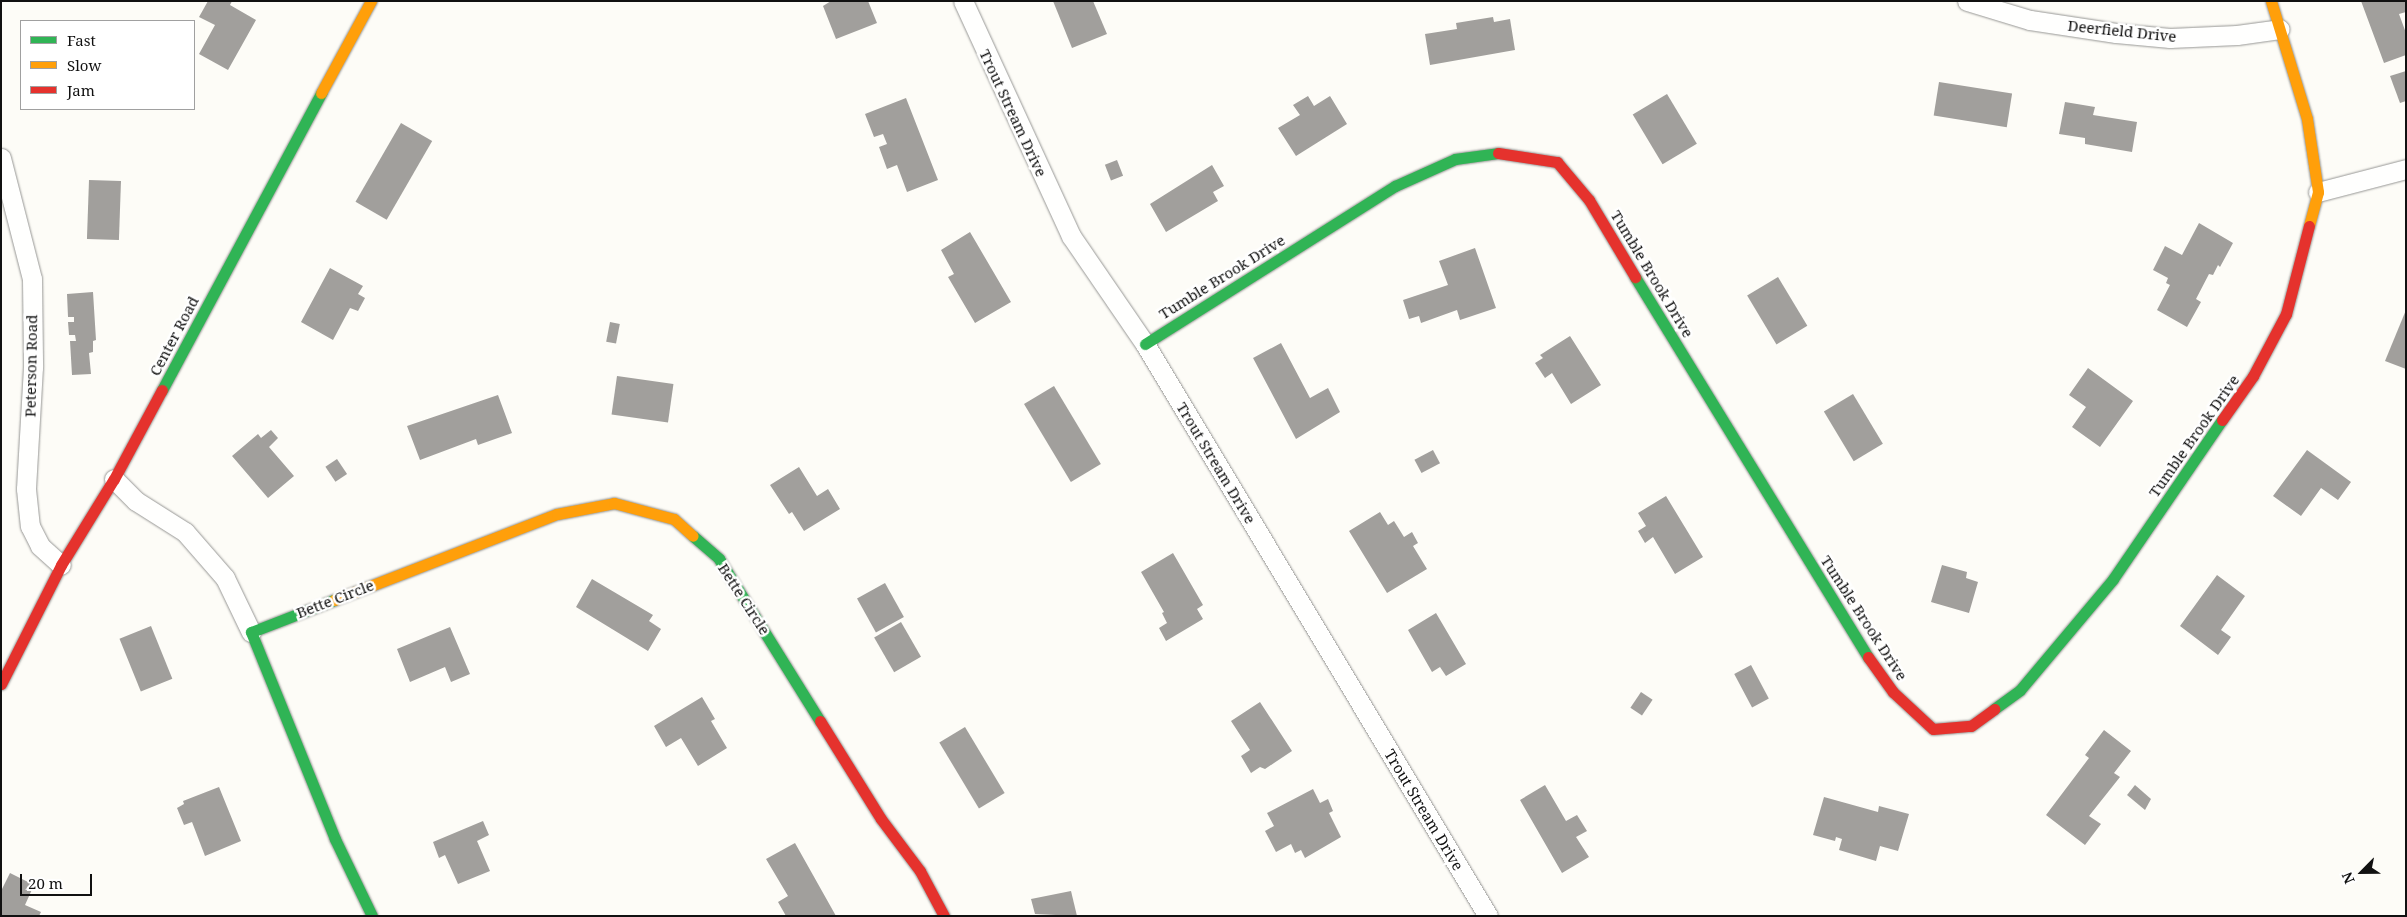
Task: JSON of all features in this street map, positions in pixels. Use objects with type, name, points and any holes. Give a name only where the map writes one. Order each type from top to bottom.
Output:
[{"type":"street","name":"Center Road","points":[[1,684],[61,565],[114,479],[371,1]]},
{"type":"street","name":"Trout Stream Drive","points":[[963,1],[1071,236],[1145,344],[1488,916]]},
{"type":"street","name":"Deerfield Drive","points":[[1967,1],[2030,20],[2125,34],[2170,38],[2237,35],[2280,28]]},
{"type":"street","name":"Tumble Brook Drive","points":[[1145,344],[1395,186],[1454,159],[1504,152],[1557,162],[1589,200],[1854,637],[1893,692],[1933,729],[1971,726],[2020,690],[2113,580],[2253,376],[2286,314],[2318,192],[2307,119],[2271,1]]},
{"type":"street","name":"Peterson Road","points":[[1,158],[32,279],[33,367],[26,489],[30,526],[40,546],[61,565]]},
{"type":"street","points":[[2318,192],[2406,169]]},
{"type":"street","points":[[114,479],[136,501],[185,532],[225,578],[251,632],[335,838],[372,916]]},
{"type":"street","name":"Bette Circle","points":[[251,632],[556,514],[614,503],[674,519],[719,559],[882,819],[920,871],[944,916]]},
{"type":"building","points":[[208,1],[232,1],[230,5],[256,20],[228,70],[199,54],[215,25],[199,17]]},
{"type":"building","points":[[831,1],[868,1],[877,23],[836,39],[823,6]]},
{"type":"building","points":[[1053,1],[1093,1],[1107,34],[1072,48]]},
{"type":"building","points":[[2361,1],[2406,1],[2406,12],[2399,14],[2406,33],[2406,55],[2384,63]]},
{"type":"building","points":[[1493,17],[1494,22],[1510,19],[1515,50],[1430,65],[1425,34],[1457,29],[1456,23]]},
{"type":"building","points":[[2406,71],[2406,101],[2400,103],[2390,76]]},
{"type":"building","points":[[1939,82],[2012,94],[2007,127],[1934,116]]},
{"type":"building","points":[[1667,94],[1697,144],[1663,164],[1633,115]]},
{"type":"building","points":[[1308,96],[1314,106],[1330,96],[1347,124],[1296,156],[1278,128],[1300,115],[1293,105]]},
{"type":"building","points":[[906,98],[938,180],[907,192],[897,165],[887,169],[879,147],[887,144],[883,134],[874,137],[865,114]]},
{"type":"building","points":[[2065,102],[2095,107],[2093,115],[2137,122],[2132,152],[2085,144],[2085,138],[2059,134]]},
{"type":"building","points":[[401,123],[432,141],[387,220],[356,202]]},
{"type":"building","points":[[1117,160],[1123,176],[1111,181],[1105,165]]},
{"type":"building","points":[[1212,165],[1224,186],[1213,192],[1218,201],[1166,232],[1150,204]]},
{"type":"building","points":[[89,180],[121,181],[119,240],[87,239]]},
{"type":"building","points":[[2199,223],[2233,243],[2220,267],[2218,265],[2213,275],[2209,274],[2196,299],[2201,302],[2187,327],[2157,310],[2170,285],[2166,283],[2168,278],[2153,270],[2165,246],[2182,255]]},
{"type":"building","points":[[970,232],[1011,302],[975,323],[948,277],[954,274],[941,250]]},
{"type":"building","points":[[1475,248],[1496,308],[1460,320],[1457,310],[1421,323],[1419,316],[1409,319],[1403,300],[1448,285],[1439,261]]},
{"type":"building","points":[[330,268],[363,286],[358,294],[365,298],[358,311],[350,308],[333,340],[301,322]]},
{"type":"building","points":[[1778,277],[1807,326],[1776,344],[1747,296]]},
{"type":"building","points":[[93,292],[96,340],[93,341],[93,352],[89,353],[91,374],[72,375],[70,341],[76,341],[75,335],[69,335],[68,322],[74,322],[74,317],[68,317],[67,294]]},
{"type":"building","points":[[2406,310],[2406,369],[2385,361]]},
{"type":"building","points":[[610,322],[620,324],[616,344],[606,342]]},
{"type":"building","points":[[1570,336],[1601,385],[1571,404],[1552,373],[1545,378],[1535,363],[1543,358],[1540,355]]},
{"type":"building","points":[[1281,343],[1310,398],[1328,388],[1340,412],[1296,439],[1253,358]]},
{"type":"building","points":[[2088,368],[2133,401],[2100,447],[2072,427],[2086,407],[2069,395]]},
{"type":"building","points":[[617,376],[673,384],[668,423],[612,415]]},
{"type":"building","points":[[1054,386],[1101,464],[1071,482],[1024,404]]},
{"type":"building","points":[[1853,394],[1883,444],[1854,461],[1824,412]]},
{"type":"building","points":[[498,395],[512,433],[478,445],[476,439],[420,460],[407,426]]},
{"type":"building","points":[[271,430],[278,438],[269,447],[294,476],[268,498],[232,456],[258,434],[261,438]]},
{"type":"building","points":[[1433,450],[1440,463],[1422,473],[1414,460]]},
{"type":"building","points":[[2307,450],[2351,482],[2338,500],[2321,488],[2301,516],[2273,496]]},
{"type":"building","points":[[337,459],[347,474],[335,482],[325,467]]},
{"type":"building","points":[[799,467],[817,496],[828,489],[840,509],[804,531],[792,512],[789,514],[770,485]]},
{"type":"building","points":[[1666,496],[1703,557],[1675,574],[1653,537],[1645,543],[1638,531],[1646,526],[1638,513]]},
{"type":"building","points":[[1380,512],[1388,525],[1394,521],[1404,537],[1412,532],[1418,543],[1413,546],[1427,569],[1387,593],[1349,531]]},
{"type":"building","points":[[1173,553],[1203,605],[1197,609],[1203,619],[1166,641],[1159,628],[1167,623],[1162,613],[1164,612],[1141,572]]},
{"type":"building","points":[[1942,565],[1967,572],[1966,578],[1978,582],[1969,613],[1931,602]]},
{"type":"building","points":[[2217,575],[2245,596],[2221,630],[2231,637],[2218,655],[2180,626]]},
{"type":"building","points":[[592,579],[653,615],[649,621],[661,629],[648,651],[576,607]]},
{"type":"building","points":[[885,583],[904,617],[876,633],[857,599]]},
{"type":"building","points":[[1436,613],[1466,664],[1446,676],[1440,667],[1432,672],[1408,630]]},
{"type":"building","points":[[901,622],[921,657],[894,672],[874,638]]},
{"type":"building","points":[[151,626],[172,679],[141,692],[119,639]]},
{"type":"building","points":[[450,627],[470,674],[451,682],[445,667],[410,682],[397,649]]},
{"type":"building","points":[[1751,665],[1769,699],[1752,707],[1734,674]]},
{"type":"building","points":[[1641,692],[1653,700],[1642,716],[1630,708]]},
{"type":"building","points":[[702,697],[715,719],[711,721],[727,748],[698,766],[681,738],[666,747],[654,726]]},
{"type":"building","points":[[1260,702],[1292,751],[1265,769],[1260,767],[1251,773],[1241,756],[1250,750],[1231,721]]},
{"type":"building","points":[[965,727],[1005,793],[979,808],[939,742]]},
{"type":"building","points":[[2104,730],[2131,751],[2114,773],[2120,777],[2089,816],[2101,824],[2085,845],[2046,815],[2089,758],[2085,755]]},
{"type":"building","points":[[1545,785],[1566,821],[1577,815],[1587,831],[1576,837],[1589,857],[1562,873],[1520,800]]},
{"type":"building","points":[[2135,785],[2151,799],[2145,810],[2127,795]]},
{"type":"building","points":[[219,787],[241,841],[205,856],[192,822],[184,825],[177,808],[184,804],[183,801]]},
{"type":"building","points":[[1313,789],[1320,803],[1328,799],[1333,811],[1329,813],[1341,837],[1305,858],[1301,850],[1295,853],[1291,844],[1276,852],[1265,831],[1274,826],[1267,813]]},
{"type":"building","points":[[1824,797],[1878,812],[1879,806],[1909,814],[1898,851],[1880,846],[1876,861],[1839,850],[1842,839],[1836,837],[1835,841],[1813,835]]},
{"type":"building","points":[[483,821],[489,835],[477,841],[490,871],[458,884],[445,855],[439,858],[433,842]]},
{"type":"building","points":[[795,843],[836,916],[786,916],[778,902],[788,896],[766,859]]},
{"type":"building","points":[[10,873],[34,885],[25,905],[41,912],[39,916],[1,916],[1,891]]},
{"type":"building","points":[[1071,891],[1077,916],[1035,914],[1031,899]]},
{"type":"traffic: fast","points":[[162,390],[321,93]]},
{"type":"traffic: fast","points":[[1145,344],[1395,186],[1455,159],[1498,153]]},
{"type":"traffic: fast","points":[[1635,277],[1868,657]]},
{"type":"traffic: fast","points":[[1994,709],[2020,690],[2113,579],[2222,420]]},
{"type":"traffic: fast","points":[[693,536],[719,559],[820,721]]},
{"type":"traffic: fast","points":[[334,600],[251,632],[335,839],[372,916]]},
{"type":"traffic: slow","points":[[321,93],[371,1]]},
{"type":"traffic: slow","points":[[2271,1],[2307,119],[2318,192],[2309,226]]},
{"type":"traffic: slow","points":[[334,600],[557,514],[614,503],[674,519],[693,536]]},
{"type":"traffic: jam","points":[[1498,153],[1557,162],[1589,200],[1635,277]]},
{"type":"traffic: jam","points":[[2222,420],[2253,376],[2286,314],[2309,226]]},
{"type":"traffic: jam","points":[[1,684],[61,565],[114,479],[162,390]]},
{"type":"traffic: jam","points":[[1868,657],[1893,692],[1933,729],[1971,726],[1994,709]]},
{"type":"traffic: jam","points":[[820,721],[881,819],[920,871],[944,916]]}]
